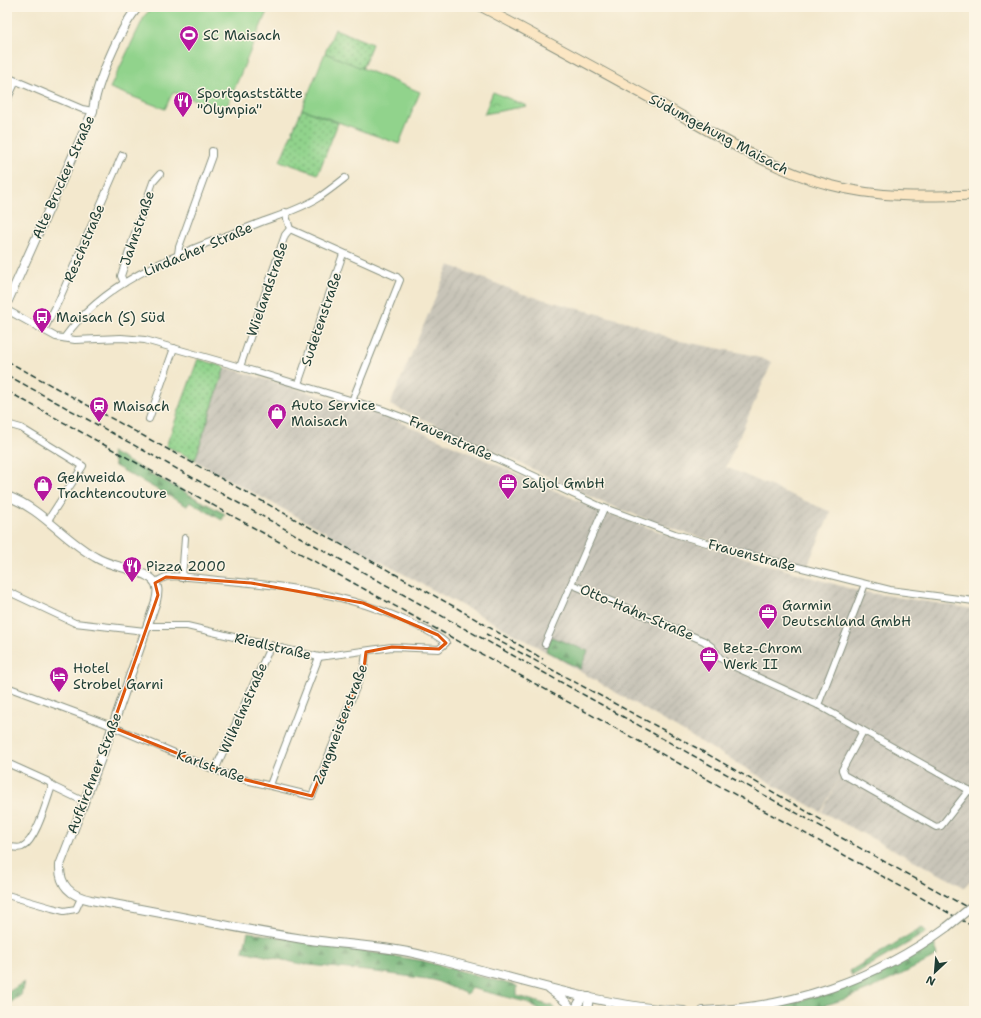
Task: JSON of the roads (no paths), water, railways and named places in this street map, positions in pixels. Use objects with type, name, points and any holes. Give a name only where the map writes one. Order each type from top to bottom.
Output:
[{"type":"main road","name":"Südumgehung Maisach","points":[[482,7],[706,129],[802,177],[861,192],[892,196],[917,198],[974,195]]},
{"type":"street","name":"Alte Brucker Straße","points":[[7,304],[93,111],[95,96],[103,76],[128,21],[138,7]]},
{"type":"street","points":[[7,77],[82,109],[93,111]]},
{"type":"street","points":[[7,100],[16,81]]},
{"type":"street","points":[[178,254],[179,247],[212,156],[212,151]]},
{"type":"street","name":"Reschstraße","points":[[44,330],[59,300],[122,155]]},
{"type":"street","name":"Jahnstraße","points":[[124,283],[121,276],[136,230],[153,182],[160,174]]},
{"type":"street","name":"Lindacher Straße","points":[[64,338],[76,321],[97,301],[149,268],[178,254],[317,199],[345,178]]},
{"type":"street","name":"Wielandstraße","points":[[240,367],[285,235],[290,229],[286,212]]},
{"type":"street","points":[[290,229],[397,277],[400,280],[352,401]]},
{"type":"street","name":"Sudetenstraße","points":[[298,384],[343,254]]},
{"type":"street","name":"Frauenstraße","points":[[7,310],[44,330],[64,338],[88,340],[121,338],[140,339],[383,410],[428,427],[604,508],[686,537],[746,554],[890,590],[974,600]]},
{"type":"street","points":[[149,419],[174,348]]},
{"type":"street","points":[[7,424],[21,428],[83,466],[48,520]]},
{"type":"street","points":[[7,496],[28,506],[48,520],[93,557],[115,567],[145,574],[155,583],[166,577],[182,578],[185,538]]},
{"type":"street","name":"Otto-Hahn-Straße","points":[[545,644],[604,508]]},
{"type":"street","name":"Riedlstraße","points":[[7,591],[74,622],[146,628],[187,626],[320,657],[366,652],[392,647],[439,649],[446,643],[438,635],[393,614],[363,603],[315,592],[261,584],[182,578]]},
{"type":"street","name":"Aufkirchner Straße","points":[[155,583],[158,595],[112,727],[64,852],[60,869],[62,882],[67,889],[81,898],[100,902],[298,938],[356,944],[425,955],[586,996],[666,1010],[684,1011]]},
{"type":"street","name":"Otto-Hahn-Straße","points":[[571,584],[704,641],[712,647],[720,658],[731,665],[818,705],[971,791]]},
{"type":"street","points":[[818,705],[865,584]]},
{"type":"street","name":"Wilhelmstraße","points":[[216,770],[271,645]]},
{"type":"street","name":"Zangmeisterstraße","points":[[312,796],[364,668],[366,652]]},
{"type":"street","points":[[270,785],[320,657]]},
{"type":"street","name":"Karlstraße","points":[[7,687],[112,727],[238,778],[312,796]]},
{"type":"street","points":[[863,730],[842,770],[844,775],[936,827],[941,826],[971,791]]},
{"type":"street","points":[[7,763],[49,782],[52,786],[83,800]]},
{"type":"street","points":[[7,846],[21,848],[27,844],[33,836],[52,786]]},
{"type":"street","points":[[7,895],[64,911],[76,909],[81,898]]},
{"type":"street","points":[[703,1011],[727,1010],[772,1004],[807,997],[876,970],[920,946],[974,905]]},
{"type":"street","points":[[545,986],[565,1001],[574,1011],[586,996]]},
{"type":"street","points":[[586,996],[588,1011]]},
{"type":"railway","points":[[7,361],[455,607],[543,659]]},
{"type":"railway","points":[[7,375],[974,911]]},
{"type":"railway","points":[[7,391],[974,927]]},
{"type":"railway","points":[[486,634],[695,747],[825,822]]},
{"type":"place","name":"SC Maisach","points":[[189,52]]},
{"type":"place","name":"Sportgaststätte \"Olympia\"","points":[[183,118]]},
{"type":"place","name":"Maisach (S) Süd","points":[[42,334]]},
{"type":"place","name":"Maisach","points":[[99,423]]},
{"type":"place","name":"Auto Service Maisach","points":[[277,430]]},
{"type":"place","name":"Saljol GmbH","points":[[508,500]]},
{"type":"place","name":"Gehweida Trachtencouture","points":[[43,502]]},
{"type":"place","name":"Pizza 2000","points":[[132,583]]},
{"type":"place","name":"Garmin Deutschland GmbH","points":[[768,630]]},
{"type":"place","name":"Betz-Chrom Werk II","points":[[709,673]]},
{"type":"place","name":"Hotel Strobel Garni","points":[[59,693]]}]
